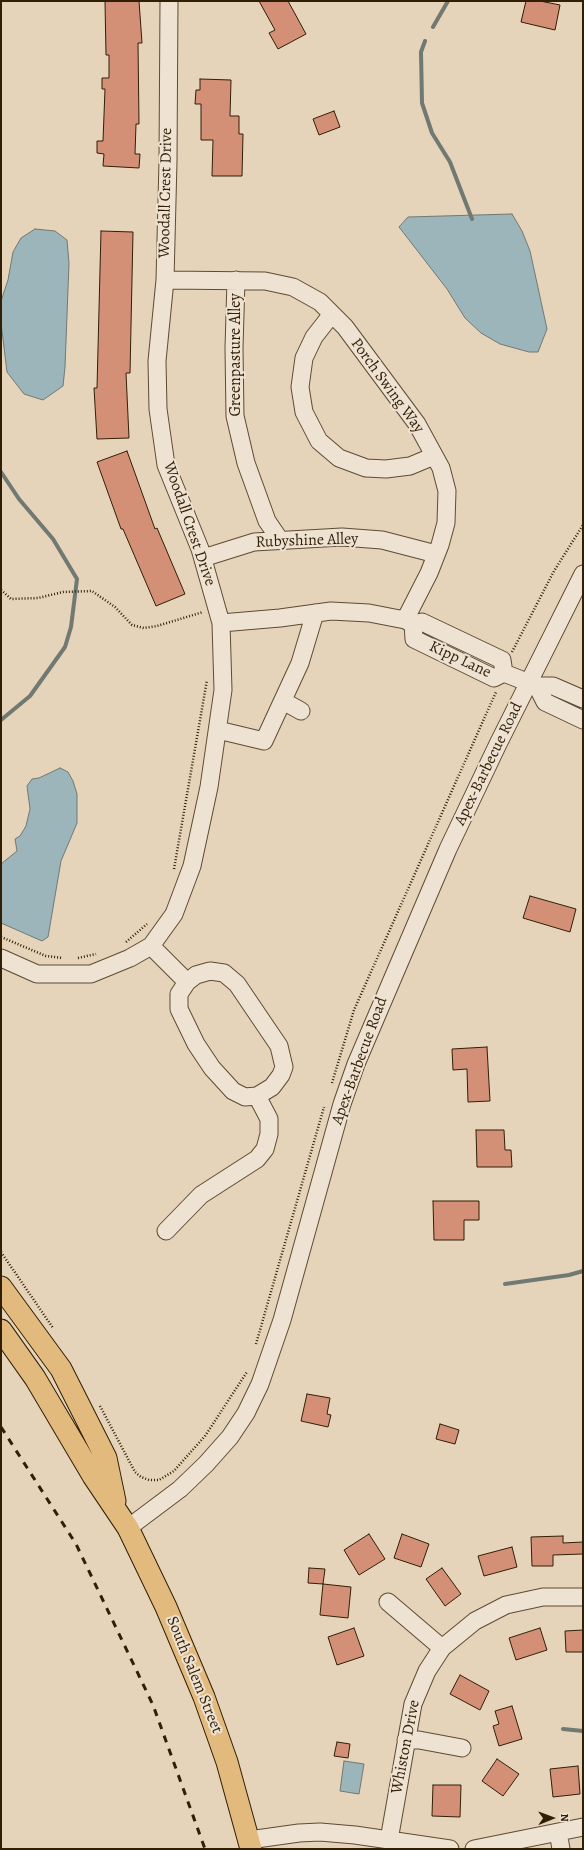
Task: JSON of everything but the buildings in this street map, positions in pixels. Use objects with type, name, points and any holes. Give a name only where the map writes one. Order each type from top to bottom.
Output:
[{"type":"main road","name":"South Salem Street","points":[[1,1287],[61,1369],[106,1458],[122,1519]]},
{"type":"main road","name":"South Salem Street","points":[[1,1330],[35,1378],[92,1476],[122,1519],[166,1607],[204,1697],[227,1762],[250,1845]]},
{"type":"street","name":"Woodall Crest Drive","points":[[1,958],[37,974],[91,974],[130,958],[151,946],[174,914],[192,866],[209,787],[223,690],[221,623],[203,558],[166,465],[158,409],[157,361],[165,280],[168,161],[168,1]]},
{"type":"street","name":"Porch Swing Way","points":[[165,280],[264,280],[293,287],[320,302],[345,327],[417,424],[441,468],[447,491],[446,523],[429,573],[409,622]]},
{"type":"street","name":"Greenpasture Alley","points":[[236,280],[234,348],[235,416],[249,470],[267,521],[280,540]]},
{"type":"street","points":[[332,314],[314,337],[304,358],[300,387],[304,412],[319,441],[339,458],[366,468],[386,469],[410,466],[434,456]]},
{"type":"street","name":"Rubyshine Alley","points":[[203,558],[254,542],[342,537],[382,540],[436,554]]},
{"type":"street","name":"Apex-Barbecue Road","points":[[122,1519],[180,1489],[206,1464],[230,1437],[246,1413],[260,1384],[282,1320],[342,1104],[356,1064],[420,910],[448,849],[491,758],[533,684],[583,574]]},
{"type":"street","points":[[221,623],[331,612],[369,613],[409,622]]},
{"type":"street","points":[[218,730],[264,741],[300,663],[315,613]]},
{"type":"street","name":"Kipp Lane","points":[[409,622],[414,639],[494,678],[504,673],[533,684]]},
{"type":"street","points":[[533,684],[553,686],[583,699]]},
{"type":"street","points":[[533,684],[545,702],[583,720]]},
{"type":"street","points":[[283,701],[301,711]]},
{"type":"street","points":[[151,946],[187,982]]},
{"type":"street","points":[[210,971],[224,973],[237,984],[279,1046],[284,1067],[281,1075],[272,1087],[257,1096],[245,1097],[232,1091],[212,1068],[196,1044],[179,1009],[179,994],[187,982],[196,975],[210,971]]},
{"type":"street","points":[[166,1231],[201,1195],[258,1159],[265,1149],[269,1134],[270,1119],[257,1096]]},
{"type":"street","name":"Whiston Drive","points":[[389,1840],[413,1704],[419,1687],[434,1659],[442,1648],[475,1620],[506,1605],[543,1597],[583,1597]]},
{"type":"street","points":[[388,1602],[442,1648]]},
{"type":"street","points":[[406,1740],[419,1740],[462,1748]]},
{"type":"street","points":[[474,1849],[583,1827]]},
{"type":"street","points":[[250,1845],[299,1833],[320,1832],[450,1849]]},
{"type":"street","points":[[558,1832],[561,1849]]},
{"type":"path","points":[[1,590],[11,599],[38,598],[66,592],[92,591],[115,607],[132,625],[144,628],[157,626],[206,611]]},
{"type":"path","points":[[173,872],[208,677]]},
{"type":"path","points":[[122,945],[140,932],[150,922]]},
{"type":"path","points":[[1,937],[46,956],[68,959]]},
{"type":"path","points":[[74,958],[98,954]]},
{"type":"path","points":[[128,1460],[135,1472],[141,1477],[150,1480],[159,1480],[174,1471]]},
{"type":"water","points":[[512,214],[522,231],[530,251],[547,329],[538,352],[529,352],[500,344],[481,333],[465,318],[447,289],[399,227],[408,217]]},
{"type":"water","points":[[35,229],[55,231],[67,240],[69,263],[63,386],[43,400],[24,394],[7,372],[1,323],[1,301],[8,280],[13,252],[21,238]]},
{"type":"water","points":[[60,768],[68,772],[73,781],[77,794],[77,823],[61,861],[48,937],[42,941],[1,923],[1,864],[17,851],[15,839],[20,836],[26,826],[30,809],[27,786],[32,779],[39,778]]},
{"type":"water","points":[[344,1761],[364,1764],[359,1794],[340,1791]]},
{"type":"waterway","points":[[433,27],[448,1]]},
{"type":"waterway","points":[[425,41],[421,52],[422,103],[432,133],[450,162],[472,219]]},
{"type":"waterway","points":[[1,472],[19,499],[53,539],[77,579],[71,627],[65,647],[30,696],[1,720]]},
{"type":"waterway","points":[[505,1284],[569,1275],[583,1271]]},
{"type":"waterway","points":[[563,1729],[583,1731]]},
{"type":"railway","points":[[1,1427],[76,1544],[153,1705],[205,1849]]}]
